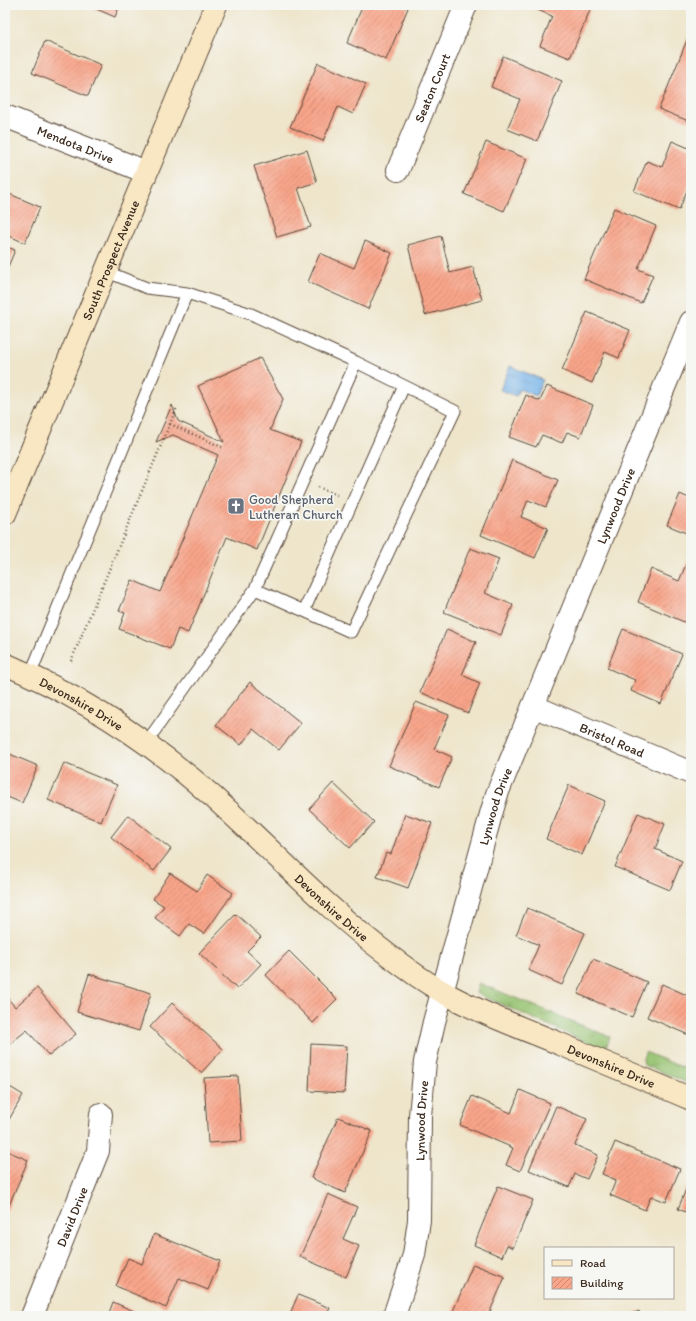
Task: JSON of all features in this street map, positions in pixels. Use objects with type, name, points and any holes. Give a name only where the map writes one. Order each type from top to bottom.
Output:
[{"type":"street","name":"South Prospect Avenue","points":[[5,514],[216,5]]},
{"type":"street","name":"Seaton Court","points":[[398,170],[466,5]]},
{"type":"street","name":"Mendota Drive","points":[[5,116],[146,172]]},
{"type":"street","name":"Lynwood Drive","points":[[394,1316],[414,1255],[419,1220],[420,1116],[425,1062],[491,814],[497,794],[691,322]]},
{"type":"street","name":"Devonshire Drive","points":[[5,664],[30,675],[96,711],[146,743],[212,796],[354,928],[388,955],[443,992],[522,1028],[691,1099]]},
{"type":"street","name":"Bristol Road","points":[[533,706],[691,773]]},
{"type":"street","name":"David Drive","points":[[32,1316],[98,1151],[101,1114]]},
{"type":"lane","points":[[105,271],[147,288],[187,293],[251,314],[356,362],[455,411],[351,632],[255,589]]},
{"type":"lane","points":[[30,675],[187,293]]},
{"type":"lane","points":[[146,743],[255,589],[356,362]]},
{"type":"lane","points":[[304,611],[404,386]]},
{"type":"path","points":[[71,661],[177,407]]},
{"type":"path","points":[[170,424],[222,447]]},
{"type":"green space","points":[[479,983],[610,1037],[605,1050],[476,993]]},
{"type":"green space","points":[[645,1052],[691,1071],[691,1084],[644,1065],[643,1059]]},
{"type":"water","points":[[510,366],[543,380],[536,396],[519,389],[516,396],[500,390]]},
{"type":"building","points":[[87,5],[120,5],[115,17]]},
{"type":"building","points":[[363,5],[400,5],[408,8],[386,60],[347,43]]},
{"type":"building","points":[[526,5],[592,5],[570,58],[540,46],[552,16]]},
{"type":"building","points":[[689,35],[691,36],[691,122],[659,109]]},
{"type":"building","points":[[45,41],[101,65],[88,96],[32,73]]},
{"type":"building","points":[[503,56],[562,81],[537,141],[507,129],[520,99],[491,87]]},
{"type":"building","points":[[318,63],[366,84],[353,114],[338,107],[323,141],[290,127]]},
{"type":"building","points":[[672,141],[691,149],[691,181],[679,210],[634,191],[647,161],[662,167]]},
{"type":"building","points":[[486,142],[527,159],[504,211],[464,194]]},
{"type":"building","points":[[307,150],[317,182],[298,188],[311,227],[277,237],[254,166]]},
{"type":"building","points":[[5,192],[40,207],[25,243],[5,234]]},
{"type":"building","points":[[614,208],[656,226],[638,269],[653,275],[641,303],[584,279]]},
{"type":"building","points":[[441,236],[450,273],[473,267],[482,300],[425,315],[408,245]]},
{"type":"building","points":[[365,241],[392,253],[368,309],[308,282],[320,253],[354,268]]},
{"type":"building","points":[[5,246],[15,250],[5,274]]},
{"type":"building","points":[[587,312],[630,330],[619,358],[605,352],[592,383],[562,370]]},
{"type":"building","name":"Good Shepherd Lutheran Church","points":[[260,358],[283,399],[270,430],[301,442],[257,550],[227,537],[188,633],[178,629],[170,649],[119,629],[125,613],[119,611],[132,580],[160,592],[218,455],[173,435],[156,442],[172,405],[178,421],[224,442],[198,386]]},
{"type":"building","points":[[547,386],[593,405],[580,437],[567,432],[562,443],[542,435],[536,447],[509,437],[526,395],[540,401]]},
{"type":"building","points":[[512,460],[558,480],[546,507],[528,500],[521,517],[548,528],[535,558],[481,535]]},
{"type":"building","points":[[680,494],[691,499],[691,535],[667,525]]},
{"type":"building","points":[[470,548],[499,559],[485,593],[513,605],[501,635],[444,612]]},
{"type":"building","points":[[691,553],[691,625],[638,602],[651,569],[679,581]]},
{"type":"building","points":[[447,629],[476,642],[462,675],[480,683],[468,713],[420,692]]},
{"type":"building","points":[[623,629],[682,654],[661,704],[631,691],[635,680],[607,668]]},
{"type":"building","points":[[250,682],[301,723],[279,750],[253,729],[241,745],[216,725]]},
{"type":"building","points":[[416,702],[449,715],[434,749],[452,757],[439,787],[389,766]]},
{"type":"building","points":[[5,752],[38,766],[22,803],[5,796]]},
{"type":"building","points":[[64,763],[117,785],[101,822],[48,800]]},
{"type":"building","points":[[333,783],[374,822],[350,848],[309,809]]},
{"type":"building","points":[[569,785],[605,801],[582,855],[546,839]]},
{"type":"building","points":[[638,813],[665,824],[655,849],[682,861],[670,890],[615,867]]},
{"type":"building","points":[[405,814],[432,823],[408,888],[377,877],[386,853],[391,854]]},
{"type":"building","points":[[128,815],[171,849],[154,871],[111,837]]},
{"type":"building","points":[[170,873],[197,891],[207,875],[233,893],[204,934],[189,924],[180,936],[155,918],[164,906],[153,899]]},
{"type":"building","points":[[527,908],[585,933],[562,985],[528,970],[539,945],[516,935]]},
{"type":"building","points":[[236,914],[261,937],[247,951],[261,964],[237,989],[199,953]]},
{"type":"building","points":[[289,951],[337,999],[313,1023],[266,975]]},
{"type":"building","points":[[593,959],[647,982],[632,1017],[578,994]]},
{"type":"building","points":[[89,974],[151,993],[139,1031],[77,1012]]},
{"type":"building","points":[[662,984],[691,997],[691,1036],[647,1017]]},
{"type":"building","points":[[37,988],[76,1034],[49,1056],[27,1030],[6,1047],[5,1046],[5,995],[15,1007]]},
{"type":"building","points":[[172,1003],[223,1049],[201,1073],[150,1027]]},
{"type":"building","points":[[311,1044],[347,1046],[344,1093],[309,1091]]},
{"type":"building","points":[[238,1076],[242,1141],[208,1143],[204,1078]]},
{"type":"building","points":[[5,1084],[23,1095],[7,1123],[5,1122]]},
{"type":"building","points":[[520,1090],[550,1103],[520,1171],[506,1165],[513,1148],[460,1125],[472,1096],[511,1113]]},
{"type":"building","points":[[556,1106],[587,1119],[575,1145],[598,1155],[587,1179],[575,1174],[569,1187],[529,1170]]},
{"type":"building","points":[[338,1117],[372,1131],[345,1193],[311,1178]]},
{"type":"building","points":[[615,1142],[680,1169],[666,1202],[651,1196],[645,1210],[610,1195],[616,1180],[602,1174]]},
{"type":"building","points":[[5,1150],[28,1160],[5,1215]]},
{"type":"building","points":[[691,1177],[691,1214],[678,1209]]},
{"type":"building","points":[[498,1186],[533,1200],[513,1248],[507,1245],[502,1257],[474,1245]]},
{"type":"building","points":[[328,1194],[357,1207],[343,1239],[359,1246],[346,1277],[300,1257]]},
{"type":"building","points":[[154,1234],[220,1261],[208,1290],[179,1278],[166,1308],[116,1286],[128,1258],[142,1264]]},
{"type":"building","points":[[473,1264],[505,1277],[488,1316],[451,1316]]},
{"type":"building","points":[[298,1295],[330,1308],[326,1316],[289,1316]]},
{"type":"building","points":[[113,1302],[145,1316],[108,1316]]},
{"type":"building","points":[[639,1311],[641,1316],[627,1316]]},
{"type":"place","name":"Good Shepherd Lutheran Church","points":[[236,506]]}]
